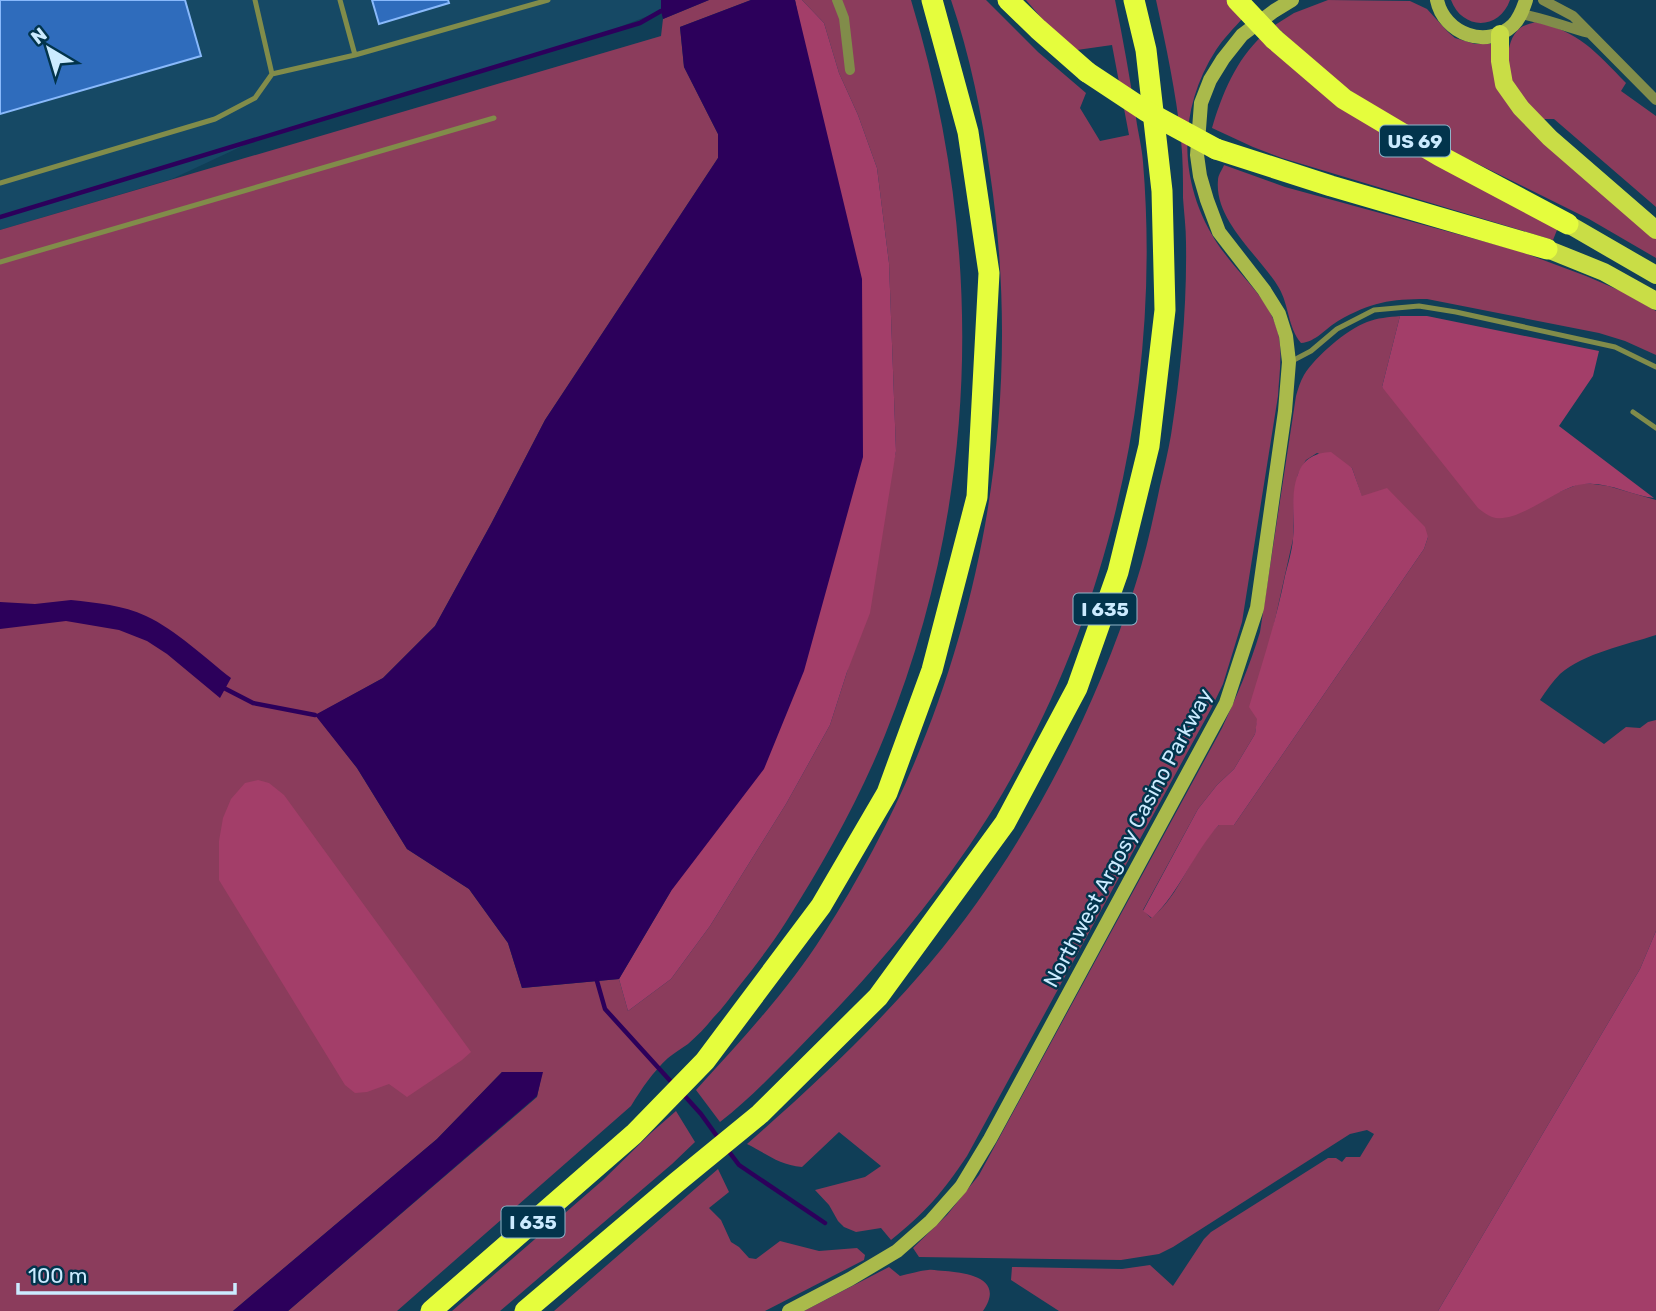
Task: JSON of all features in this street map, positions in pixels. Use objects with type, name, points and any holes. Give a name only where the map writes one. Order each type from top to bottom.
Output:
[{"type":"highway","name":"I 635","points":[[431,1311],[634,1134],[705,1060],[821,906],[887,793],[932,670],[977,497],[989,273],[968,132],[932,0]]},
{"type":"highway","points":[[1009,0],[1087,72],[1146,111],[1216,149],[1331,186],[1547,249]]},
{"type":"highway","name":"I 635","points":[[525,1311],[760,1114],[878,997],[1005,823],[1077,688],[1118,572],[1149,446],[1165,310],[1162,191],[1146,50],[1134,0]]},
{"type":"highway","name":"US 69","points":[[1237,0],[1274,39],[1343,99],[1440,156],[1568,224]]},
{"type":"main road","points":[[1500,34],[1500,61],[1504,84],[1521,108],[1550,138],[1656,230]]},
{"type":"main road","name":"US 69","points":[[1568,224],[1656,275]]},
{"type":"main road","points":[[1547,249],[1604,272],[1656,301]]},
{"type":"street","points":[[837,0],[844,18],[850,70]]},
{"type":"street","name":"Northwest Argosy Casino Parkway","points":[[789,1311],[897,1251],[931,1221],[961,1187],[990,1139],[1226,703],[1257,608],[1289,362],[1286,336],[1279,314],[1219,232],[1207,200],[1197,155],[1201,103],[1210,80],[1242,34],[1292,0]]},
{"type":"street","points":[[1543,0],[1573,16],[1656,100]]},
{"type":"street","points":[[1434,3],[1446,21],[1457,31],[1471,36],[1500,34],[1512,26],[1523,7],[1571,29],[1591,34]]},
{"type":"lane","points":[[255,0],[272,74]]},
{"type":"lane","points":[[340,0],[355,55]]},
{"type":"lane","points":[[0,183],[215,119],[256,98],[272,74],[355,55],[548,0]]},
{"type":"lane","points":[[0,262],[494,118]]},
{"type":"lane","points":[[1289,362],[1311,351],[1337,329],[1374,310],[1419,306],[1615,347],[1656,367]]},
{"type":"lane","points":[[1633,412],[1656,428]]},
{"type":"shaded area","points":[[0,0],[661,0],[661,11],[596,36],[253,141],[172,179],[0,230]]},
{"type":"shaded area","points":[[661,0],[709,0],[663,19]]},
{"type":"shaded area","points":[[709,0],[751,0],[680,27],[684,67],[718,134],[718,158],[545,420],[435,626],[383,678],[316,715],[357,768],[407,849],[469,889],[508,943],[522,988],[619,979],[628,1011],[671,979],[710,926],[786,804],[830,725],[847,672],[896,451],[889,263],[877,168],[839,73],[824,23],[802,0],[911,0],[935,92],[952,184],[961,277],[962,370],[955,462],[940,554],[917,645],[885,735],[840,830],[775,938],[704,1028],[663,1063],[631,1106],[397,1311],[288,1311],[537,1097],[542,1073],[502,1072],[437,1139],[233,1311],[0,1311],[0,230],[661,36],[663,19]]},
{"type":"shaded area","points":[[751,0],[795,0],[862,279],[863,457],[804,671],[764,769],[671,891],[619,979],[522,988],[508,943],[469,889],[407,849],[357,768],[315,715],[383,678],[435,626],[545,420],[718,158],[718,134],[684,67],[680,27]]},
{"type":"shaded area","points":[[795,0],[802,0],[824,23],[839,73],[877,168],[889,263],[896,451],[870,613],[830,725],[786,804],[710,926],[671,979],[628,1011],[619,979],[671,891],[800,26]]},
{"type":"shaded area","points":[[951,0],[986,0],[1038,52],[1086,93],[1080,108],[1100,141],[1129,135],[1112,45],[1077,50],[1050,28],[1026,0],[1115,0],[1142,151],[1147,239],[1145,316],[1125,470],[1107,545],[1083,619],[1055,691],[1021,760],[989,816],[933,895],[863,981],[767,1080],[720,1122],[696,1090],[763,1015],[809,956],[874,849],[916,758],[951,665],[976,569],[993,471],[1001,372],[1000,273],[983,129],[970,64]]},
{"type":"shaded area","points":[[1156,0],[1226,0],[1243,18],[1219,46],[1202,75],[1188,127],[1191,180],[1198,206],[1225,254],[1269,310],[1279,341],[1278,396],[1242,622],[1223,684],[1211,709],[967,1156],[933,1201],[891,1240],[881,1228],[856,1232],[844,1227],[815,1190],[865,1177],[881,1166],[839,1132],[802,1167],[780,1161],[747,1144],[865,1034],[930,963],[963,921],[1024,832],[1075,736],[1118,636],[1143,561],[1171,435],[1184,315],[1186,237],[1182,147],[1174,87]]},
{"type":"shaded area","points":[[1328,0],[1410,1],[1427,9],[1455,38],[1475,44],[1494,44],[1496,74],[1656,234],[1656,258],[1589,219],[1405,128],[1345,87],[1275,25],[1294,13]]},
{"type":"shaded area","points":[[1451,0],[1510,0],[1498,17],[1480,23],[1463,17]]},
{"type":"shaded area","points":[[1535,22],[1563,31],[1586,44],[1626,83],[1621,91],[1656,116],[1656,207],[1554,119],[1541,119],[1517,95],[1510,76],[1508,58],[1511,41],[1520,28]]},
{"type":"shaded area","points":[[1262,36],[1559,225],[1553,240],[1282,158],[1212,128],[1231,78]]},
{"type":"shaded area","points":[[1224,165],[1285,187],[1519,251],[1621,291],[1656,311],[1656,355],[1599,333],[1427,299],[1391,301],[1371,306],[1338,321],[1311,340],[1301,343],[1293,330],[1279,288],[1223,210],[1218,180]]},
{"type":"shaded area","points":[[1400,316],[1382,387],[1559,492],[1579,484],[1593,484],[1656,500],[1656,635],[1581,660],[1560,674],[1540,700],[1604,744],[1626,727],[1640,728],[1656,720],[1656,931],[1640,969],[1438,1311],[1059,1311],[1011,1280],[1012,1267],[1122,1269],[1150,1265],[1173,1286],[1211,1232],[1328,1158],[1336,1158],[1342,1162],[1346,1157],[1360,1157],[1374,1134],[1367,1130],[1350,1134],[1159,1254],[1121,1260],[919,1257],[913,1248],[947,1215],[979,1175],[1233,704],[1260,632],[1296,396],[1303,378],[1324,352],[1350,331],[1371,321]],"holes":[[[1317,453],[1352,468],[1362,497],[1428,537],[1424,549],[1234,825],[1219,825],[1199,851],[1174,892],[1151,918],[1143,910],[1198,809],[1234,769],[1255,734],[1272,633],[1293,539],[1294,494],[1298,474],[1306,460]]]},
{"type":"shaded area","points":[[1400,316],[1427,316],[1599,351],[1593,376],[1559,426],[1654,498],[1588,484],[1568,488],[1512,516],[1492,517],[1483,512],[1382,387]]},
{"type":"shaded area","points":[[1331,452],[1352,468],[1362,496],[1387,488],[1425,527],[1428,537],[1424,549],[1234,825],[1219,825],[1171,896],[1152,918],[1143,911],[1198,809],[1234,769],[1255,734],[1257,719],[1249,707],[1291,553],[1296,482],[1300,469],[1307,460],[1315,455]]},
{"type":"shaded area","points":[[71,600],[128,609],[168,629],[231,678],[220,698],[167,654],[147,641],[119,630],[66,621],[0,629],[0,602],[35,604]]},
{"type":"shaded area","points":[[258,780],[269,783],[284,795],[471,1052],[407,1097],[389,1084],[367,1092],[355,1093],[345,1085],[219,880],[219,841],[223,818],[231,799],[245,783]]},
{"type":"shaded area","points":[[1656,931],[1656,1311],[1438,1311],[1640,969]]},
{"type":"shaded area","points":[[502,1072],[543,1072],[537,1096],[288,1311],[233,1311],[437,1139]]},
{"type":"shaded area","points":[[676,1111],[695,1142],[672,1164],[500,1311],[452,1311],[603,1180]]},
{"type":"shaded area","points":[[718,1169],[729,1192],[709,1208],[721,1220],[731,1242],[749,1258],[756,1259],[780,1241],[819,1251],[857,1248],[865,1255],[864,1260],[765,1311],[554,1311]]},
{"type":"shaded area","points":[[889,1267],[900,1276],[932,1270],[973,1276],[987,1285],[989,1300],[983,1311],[804,1311]]},
{"type":"building","points":[[0,0],[185,0],[201,56],[0,114]]},
{"type":"building","points":[[372,0],[448,0],[449,3],[379,24]]},
{"type":"waterway","points":[[0,217],[640,23],[661,11]]},
{"type":"waterway","points":[[222,687],[253,703],[315,715]]},
{"type":"waterway","points":[[597,981],[605,1009],[674,1085]]},
{"type":"waterway","points":[[683,1094],[719,1139]]},
{"type":"waterway","points":[[727,1149],[739,1165],[825,1223]]}]
